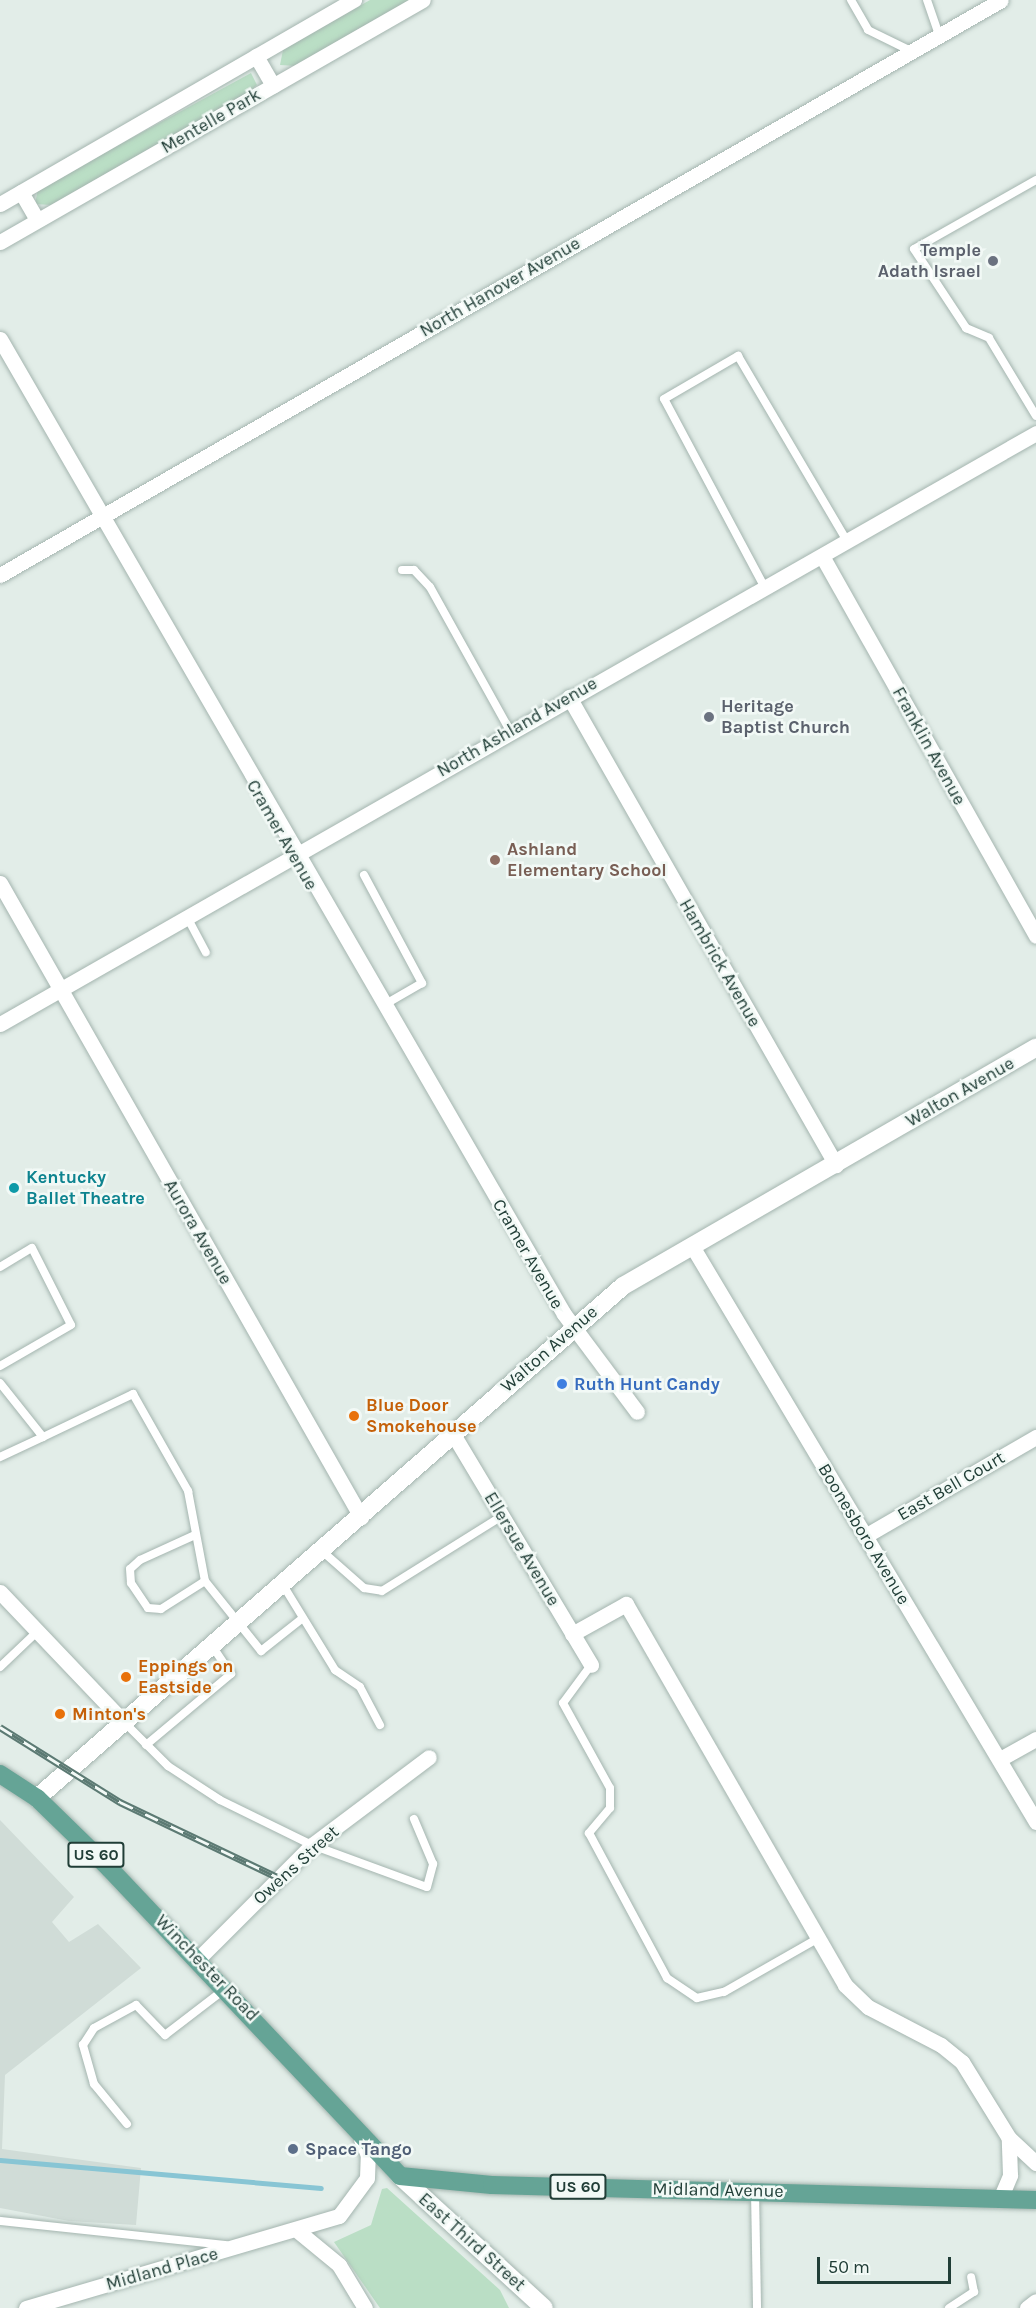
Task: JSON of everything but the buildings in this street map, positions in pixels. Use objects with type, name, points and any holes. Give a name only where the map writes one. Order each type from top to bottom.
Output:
[{"type":"main road","name":"Winchester Road","points":[[0,1774],[37,1798],[198,1959],[400,2176]]},
{"type":"main road","name":"Midland Avenue","points":[[400,2176],[492,2185],[755,2190],[1036,2200]]},
{"type":"street","name":"Mentelle Park","points":[[0,204],[354,0]]},
{"type":"street","name":"Mentelle Park","points":[[0,242],[423,0]]},
{"type":"street","name":"North Hanover Avenue","points":[[0,575],[1001,0]]},
{"type":"street","points":[[256,56],[273,85]]},
{"type":"street","points":[[21,192],[37,220]]},
{"type":"street","name":"Cramer Avenue","points":[[0,339],[293,854],[572,1326],[638,1412]]},
{"type":"street","name":"North Ashland Avenue","points":[[0,1024],[293,854],[848,542],[1036,433]]},
{"type":"street","name":"Franklin Avenue","points":[[822,556],[1036,936]]},
{"type":"street","name":"Hambrick Avenue","points":[[569,697],[836,1165]]},
{"type":"street","name":"Aurora Avenue","points":[[0,883],[58,989],[361,1517]]},
{"type":"street","name":"Walton Avenue","points":[[37,1798],[361,1517],[572,1326],[623,1286],[1036,1048]]},
{"type":"street","name":"Boonesboro Avenue","points":[[692,1245],[1036,1822]]},
{"type":"street","name":"Ellersue Avenue","points":[[453,1434],[591,1665]]},
{"type":"street","name":"East Bell Court","points":[[865,1536],[1036,1437]]},
{"type":"street","points":[[0,1592],[124,1722]]},
{"type":"street","points":[[572,1634],[626,1604],[845,1985],[868,2007],[941,2045],[962,2062],[1008,2138],[1036,2163]]},
{"type":"street","points":[[1000,1759],[1036,1739]]},
{"type":"street","name":"Owens Street","points":[[198,1959],[312,1845],[429,1757]]},
{"type":"street","name":"Midland Place","points":[[26,2308],[240,2246],[298,2232],[339,2216],[358,2197],[370,2168],[356,2128]]},
{"type":"street","points":[[1000,2199],[1010,2175],[1008,2138]]},
{"type":"street","name":"East Third Street","points":[[400,2176],[544,2308]]},
{"type":"street","points":[[298,2232],[339,2265],[365,2308]]},
{"type":"street","points":[[1027,2308],[1036,2301]]},
{"type":"lane","points":[[851,0],[868,30],[910,51]]},
{"type":"lane","points":[[927,0],[939,35]]},
{"type":"lane","points":[[1036,180],[914,249],[966,328],[989,338],[1036,416]]},
{"type":"lane","points":[[765,588],[664,399],[738,356],[848,542]]},
{"type":"lane","points":[[402,570],[414,570],[430,587],[510,731]]},
{"type":"lane","points":[[364,875],[423,983],[382,1005]]},
{"type":"lane","points":[[186,916],[206,952]]},
{"type":"lane","points":[[0,1267],[32,1248],[71,1325],[0,1366]]},
{"type":"lane","points":[[0,1383],[43,1437]]},
{"type":"lane","points":[[0,1457],[133,1394],[188,1491],[205,1581],[241,1621],[261,1651],[303,1618]]},
{"type":"lane","points":[[322,1551],[364,1588],[382,1591],[502,1516]]},
{"type":"lane","points":[[195,1535],[140,1560],[130,1569],[131,1583],[148,1608],[161,1610],[205,1581]]},
{"type":"lane","points":[[283,1585],[335,1670],[360,1687],[380,1725]]},
{"type":"lane","points":[[0,1667],[38,1631]]},
{"type":"lane","points":[[146,1745],[231,1674],[212,1646]]},
{"type":"lane","points":[[591,1665],[563,1702],[610,1788],[610,1808],[589,1833],[667,1978],[697,1998],[724,1992],[817,1939]]},
{"type":"lane","points":[[124,1722],[168,1766],[220,1800],[312,1845],[427,1887],[433,1864],[414,1819]]},
{"type":"lane","points":[[127,2124],[94,2084],[83,2045],[94,2028],[136,2005],[165,2035],[226,1988]]},
{"type":"lane","points":[[755,2190],[757,2308]]},
{"type":"lane","points":[[0,2222],[240,2246]]},
{"type":"lane","points":[[949,2308],[974,2292],[971,2277]]},
{"type":"shaded area","points":[[0,1820],[74,1897],[52,1922],[69,1942],[98,1924],[141,1968],[5,2075],[2,2149],[141,2168],[136,2225],[69,2221],[0,2208]]},
{"type":"green space","points":[[370,0],[411,0],[297,66],[280,65],[283,50]]},
{"type":"green space","points":[[251,73],[257,85],[249,92],[51,205],[35,204],[38,189]]},
{"type":"green space","points":[[387,2188],[500,2290],[509,2308],[380,2308],[334,2242],[371,2225],[382,2189]]},
{"type":"waterway","points":[[0,2160],[321,2188]]},
{"type":"railway","points":[[0,1727],[120,1802],[279,1878]]},
{"type":"place","name":"Temple Adath Israel","points":[[993,261]]},
{"type":"place","name":"Heritage Baptist Church","points":[[709,717]]},
{"type":"place","name":"Ashland Elementary School","points":[[495,860]]},
{"type":"place","name":"Kentucky Ballet Theatre","points":[[14,1188]]},
{"type":"place","name":"Ruth Hunt Candy","points":[[562,1384]]},
{"type":"place","name":"Blue Door Smokehouse","points":[[354,1416]]},
{"type":"place","name":"Eppings on Eastside","points":[[126,1677]]},
{"type":"place","name":"Minton's","points":[[60,1714]]},
{"type":"place","name":"Space Tango","points":[[293,2149]]}]
